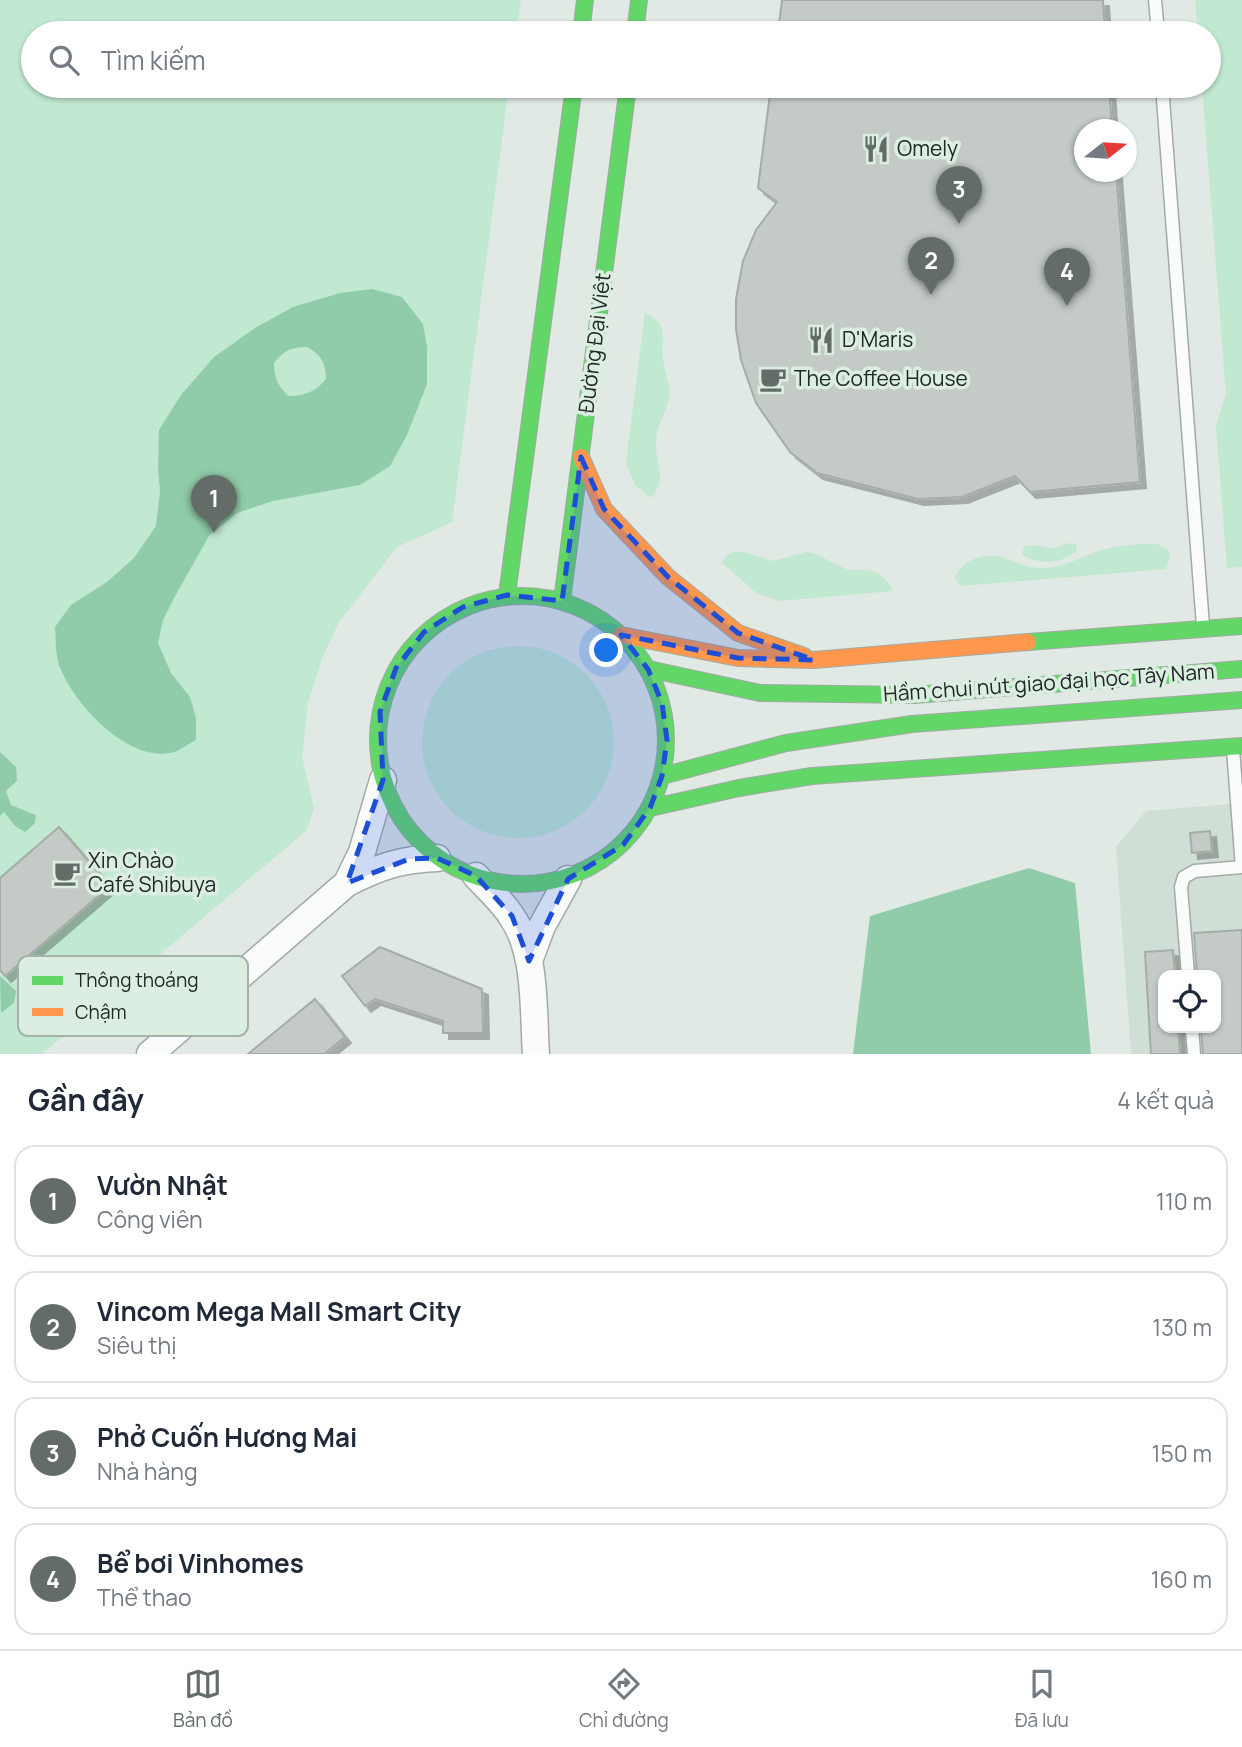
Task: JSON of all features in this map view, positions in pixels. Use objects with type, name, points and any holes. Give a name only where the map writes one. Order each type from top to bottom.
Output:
[{"type":"street","points":[[582,21],[585,0]]},
{"type":"street","points":[[636,21],[639,0]]},
{"type":"street","points":[[507,595],[572,98]]},
{"type":"street","name":"Đường Đại Việt","points":[[562,601],[626,98]]},
{"type":"street","points":[[581,457],[604,509],[668,578],[738,633],[814,660]]},
{"type":"street","points":[[507,595],[535,595],[562,601],[594,614],[621,635],[648,669],[662,703],[667,740],[662,776],[650,808],[623,845],[585,872],[568,879],[529,887],[496,883],[452,868],[416,840],[391,802],[383,780],[378,757],[380,712],[396,668],[424,632],[463,607],[507,595]]},
{"type":"street","points":[[621,635],[738,658],[814,660],[1242,626]]},
{"type":"street","name":"Hầm chui nút giao đại học Tây Nam","points":[[648,669],[760,694],[914,695],[1242,669]]},
{"type":"street","name":"Hầm chui nút giao đại học Tây Nam","points":[[662,776],[786,743],[912,724],[1242,700]]},
{"type":"street","points":[[650,808],[739,788],[812,776],[1238,746]]},
{"type":"street","points":[[347,883],[362,852],[383,780]]},
{"type":"street","points":[[248,969],[347,883],[374,870],[409,859],[437,858]]},
{"type":"street","points":[[476,876],[512,916],[524,940],[529,961],[536,1054]]},
{"type":"street","points":[[529,961],[542,926],[568,879]]},
{"type":"street","points":[[150,1054],[171,1036]]},
{"type":"lane","points":[[1155,0],[1157,21]]},
{"type":"lane","points":[[1163,98],[1204,629]]},
{"type":"lane","points":[[1188,970],[1181,887],[1184,877],[1195,872],[1242,867],[1238,746]]},
{"type":"lane","points":[[1192,1033],[1194,1054]]},
{"type":"highlighted area","points":[[581,457],[604,509],[668,577],[738,633],[814,660],[738,658],[621,635],[648,669],[662,703],[667,740],[662,776],[650,808],[623,845],[568,879],[529,961],[512,916],[476,876],[437,858],[409,859],[347,883],[383,780],[380,712],[396,668],[424,632],[463,607],[507,595],[562,601]]},
{"type":"shaded area","points":[[0,0],[521,0],[518,21],[21,21],[21,98],[507,98],[452,522],[397,547],[339,622],[322,658],[308,703],[302,756],[314,808],[307,830],[158,956],[18,956],[18,1036],[63,1036],[42,1054],[0,1054]]},
{"type":"shaded area","points":[[1195,0],[1242,0],[1242,567],[1227,568],[1216,426],[1226,394],[1203,98],[1221,98],[1221,21],[1197,21]]},
{"type":"shaded area","points":[[372,289],[402,297],[423,324],[427,347],[427,384],[407,435],[390,466],[360,485],[273,501],[237,513],[209,536],[163,620],[158,643],[171,673],[190,697],[196,718],[196,740],[177,751],[160,754],[142,750],[108,730],[80,701],[59,665],[55,627],[71,605],[107,582],[134,558],[156,526],[160,491],[159,430],[181,395],[214,357],[255,328],[293,307],[340,293]],"holes":[[[307,347],[322,360],[326,379],[309,392],[288,396],[277,381],[274,363],[292,349]]]},
{"type":"shaded area","points":[[645,313],[656,320],[662,330],[662,355],[669,392],[656,440],[659,483],[651,498],[635,485],[626,462]]},
{"type":"shaded area","points":[[1069,543],[1076,544],[1077,551],[1058,561],[1038,561],[1022,553],[1025,546],[1055,548]]},
{"type":"shaded area","points":[[1157,544],[1168,550],[1170,556],[1166,569],[960,586],[955,578],[967,563],[984,556],[999,556],[1034,568],[1050,567],[1103,550]]},
{"type":"shaded area","points":[[734,552],[774,561],[806,552],[813,553],[848,570],[878,573],[890,584],[893,591],[779,601],[758,594],[721,562]]},
{"type":"shaded area","points":[[518,646],[555,654],[586,674],[606,705],[614,742],[606,779],[586,810],[555,830],[518,838],[481,830],[450,810],[430,779],[422,742],[430,705],[450,674],[481,654]]},
{"type":"shaded area","points":[[0,752],[16,767],[17,781],[6,791],[11,805],[36,815],[35,823],[25,832],[15,826],[4,812],[0,816]]},
{"type":"shaded area","points":[[1242,803],[1242,1054],[1131,1054],[1116,847],[1146,811]]},
{"type":"shaded area","points":[[1029,868],[1075,883],[1091,1054],[853,1054],[870,916]]},
{"type":"shaded area","points":[[0,976],[16,991],[14,1003],[1,1013]]},
{"type":"building","points":[[782,0],[1103,0],[1104,21],[779,21]]},
{"type":"building","points":[[769,98],[1110,98],[1111,119],[1074,119],[1074,182],[1117,182],[1140,482],[1030,492],[1015,476],[962,497],[918,499],[817,473],[790,452],[756,403],[741,360],[736,329],[736,299],[743,261],[756,230],[777,202],[758,188]]},
{"type":"building","points":[[59,827],[110,886],[28,956],[18,956],[18,965],[5,976],[0,970],[0,878]]},
{"type":"building","points":[[1210,831],[1212,851],[1192,853],[1190,833]]},
{"type":"building","points":[[1242,930],[1242,1054],[1203,1054],[1201,1033],[1221,1033],[1221,970],[1197,970],[1194,933]]},
{"type":"building","points":[[380,947],[482,989],[483,1033],[443,1033],[443,1021],[375,999],[365,1006],[342,976]]},
{"type":"building","points":[[1173,950],[1175,970],[1158,970],[1158,1033],[1178,1033],[1180,1054],[1151,1054],[1145,952]]},
{"type":"building","points":[[315,999],[345,1037],[324,1054],[248,1054]]},
{"type":"traffic: fast","points":[[582,21],[585,0]]},
{"type":"traffic: fast","points":[[636,21],[639,0]]},
{"type":"traffic: fast","points":[[507,595],[572,98]]},
{"type":"traffic: fast","points":[[562,601],[626,98]]},
{"type":"traffic: fast","points":[[508,596],[536,596],[564,602],[590,613],[614,628],[634,648],[649,672],[660,698],[666,740],[664,768],[649,808],[634,832],[614,852],[590,867],[564,878],[536,884],[508,884],[480,878],[454,867],[430,852],[410,832],[395,808],[384,782],[378,754],[378,726],[384,698],[395,672],[410,648],[430,628],[454,613],[480,602],[508,596]]},
{"type":"traffic: fast","points":[[1028,642],[1242,626]]},
{"type":"traffic: fast","points":[[648,669],[760,693],[914,695],[1242,669]]},
{"type":"traffic: fast","points":[[662,776],[786,743],[912,724],[1242,700]]},
{"type":"traffic: fast","points":[[650,808],[739,788],[812,776],[1242,746]]},
{"type":"traffic: slow","points":[[581,457],[604,509],[668,577],[738,633],[804,656]]},
{"type":"traffic: slow","points":[[621,635],[738,658],[814,660],[1028,642]]},
{"type":"place","name":"Omely","points":[[876,149]]},
{"type":"place","name":"Phở Cuốn Hương Mai","points":[[959,224]]},
{"type":"place","name":"Vincom Mega Mall Smart City","points":[[931,295]]},
{"type":"place","name":"Bể bơi Vinhomes","points":[[1067,306]]},
{"type":"place","name":"D'Maris","points":[[821,340]]},
{"type":"place","name":"The Coffee House","points":[[773,379]]},
{"type":"place","name":"Vườn Nhật","points":[[214,533]]},
{"type":"place","name":"Xin Chào Café Shibuya","points":[[67,873]]}]
